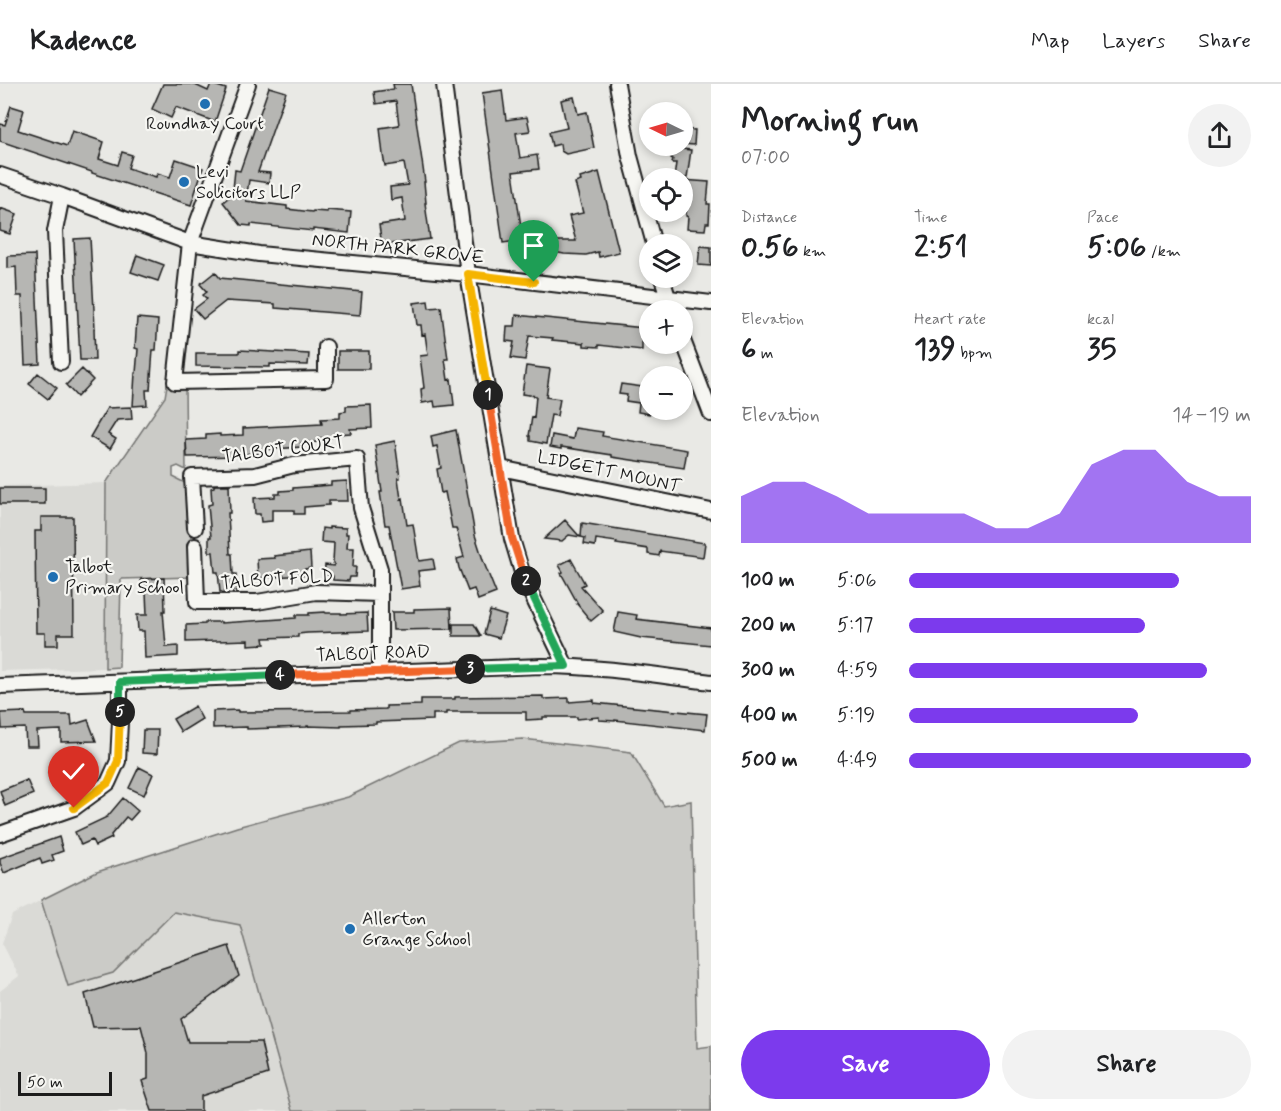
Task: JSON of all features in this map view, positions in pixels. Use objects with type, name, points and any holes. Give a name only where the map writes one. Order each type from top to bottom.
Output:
[{"type":"street","points":[[248,84],[190,243],[175,382],[326,379],[326,347]]},
{"type":"street","points":[[444,84],[468,274],[512,538],[524,579],[566,666]]},
{"type":"street","points":[[617,84],[630,156],[651,234]]},
{"type":"street","name":"NORTH PARK GROVE","points":[[0,175],[190,243],[259,254],[468,274],[643,300]]},
{"type":"street","points":[[61,362],[55,231],[62,196]]},
{"type":"street","name":"NORTH PARK GROVE","points":[[693,303],[711,303]]},
{"type":"street","points":[[688,354],[711,414]]},
{"type":"street","name":"TALBOT COURT","points":[[195,528],[192,477],[255,475],[294,465],[357,459],[361,508],[380,570],[380,673]]},
{"type":"street","name":"LIDGETT MOUNT","points":[[500,468],[711,511]]},
{"type":"street","name":"TALBOT FOLD","points":[[195,546],[197,602],[257,602],[316,592],[379,594]]},
{"type":"street","name":"TALBOT ROAD","points":[[0,686],[566,666],[613,669],[711,682]]},
{"type":"street","points":[[0,834],[74,808],[108,783],[118,761],[120,682]]},
{"type":"shaded area","points":[[167,385],[185,386],[186,470],[178,466],[173,468],[173,477],[188,486],[193,577],[121,579],[119,667],[105,668],[106,483],[165,397]]},
{"type":"shaded area","name":"Talbot Primary School","points":[[106,483],[105,668],[0,671],[0,486]]},
{"type":"shaded area","name":"Allerton Grange School","points":[[523,739],[631,752],[664,806],[691,801],[697,1049],[711,1111],[0,1111],[0,991],[19,976],[2,943],[12,915],[97,872],[237,827],[348,797],[459,743]]},
{"type":"shaded area","name":"Allerton Grange School","points":[[523,739],[631,752],[664,806],[691,801],[697,1048],[711,1046],[711,1111],[292,1111],[240,925],[174,912],[113,973],[68,986],[41,900],[97,872],[237,827],[348,797],[459,743]]},
{"type":"building","points":[[163,84],[193,84],[208,91],[211,84],[226,89],[215,122],[176,107],[171,118],[152,109]]},
{"type":"building","points":[[393,84],[411,84],[425,182],[425,203],[430,239],[382,245],[379,225],[405,221],[402,198],[391,200],[390,187],[408,185],[404,163],[385,166],[383,155],[380,128],[399,125],[396,101],[376,104],[374,92],[394,89]]},
{"type":"building","points":[[269,87],[286,92],[258,172],[270,173],[269,183],[249,180],[246,201],[287,206],[287,209],[312,212],[327,212],[327,210],[351,212],[349,233],[241,225],[223,202],[229,197],[226,194],[233,189],[235,170],[240,171]]},
{"type":"building","points":[[502,90],[506,120],[527,117],[530,131],[516,133],[520,158],[537,155],[539,169],[513,172],[523,240],[503,243],[482,93]]},
{"type":"building","points":[[574,97],[578,114],[587,112],[594,148],[566,154],[561,151],[560,144],[552,146],[549,132],[567,128],[561,100]]},
{"type":"building","points":[[11,106],[24,110],[18,130],[67,146],[72,131],[104,142],[99,159],[118,165],[122,152],[132,155],[128,168],[156,177],[157,173],[170,177],[176,159],[203,168],[191,205],[0,141],[0,124],[5,125]]},
{"type":"building","points":[[693,130],[695,130],[693,145]]},
{"type":"building","points":[[671,156],[690,156],[688,168],[675,168],[676,163],[672,163]]},
{"type":"building","points":[[599,172],[619,252],[599,257],[598,252],[586,255],[564,254],[538,249],[539,238],[576,241],[569,216],[583,213],[575,183],[581,181],[580,178]]},
{"type":"building","points":[[693,181],[709,182],[707,204],[710,204],[709,223],[706,223],[705,230],[687,229],[688,222],[693,222]]},
{"type":"building","points":[[0,208],[17,214],[10,234],[0,231]]},
{"type":"building","points":[[90,238],[95,360],[80,360],[74,239]]},
{"type":"building","points":[[700,246],[711,247],[711,266],[698,265]]},
{"type":"building","points":[[35,255],[40,364],[25,365],[22,296],[17,296],[16,267],[8,268],[8,256]]},
{"type":"building","points":[[137,255],[164,265],[158,281],[131,272]]},
{"type":"building","points":[[215,272],[220,278],[362,292],[360,315],[275,308],[275,304],[226,301],[203,319],[194,309],[207,299],[203,295],[207,292],[200,284]]},
{"type":"building","points":[[428,301],[429,308],[441,307],[448,359],[445,359],[448,380],[451,379],[454,405],[435,407],[434,401],[422,403],[421,389],[424,388],[420,356],[428,355],[425,334],[422,335],[421,325],[417,325],[414,303]]},
{"type":"building","points":[[516,315],[639,327],[639,350],[599,345],[599,347],[584,346],[584,343],[529,336],[525,360],[511,358],[514,342],[506,341],[507,326],[515,326]]},
{"type":"building","points":[[137,318],[158,320],[150,390],[146,390],[147,405],[133,406],[138,349],[135,348]]},
{"type":"building","points":[[239,350],[309,354],[308,365],[196,366],[196,353],[239,353]]},
{"type":"building","points":[[338,351],[369,351],[369,369],[338,369]]},
{"type":"building","points":[[526,366],[550,369],[546,397],[560,399],[557,416],[551,415],[546,444],[530,441],[536,396],[522,394]]},
{"type":"building","points":[[82,369],[93,380],[77,397],[66,385]]},
{"type":"building","points":[[38,373],[57,388],[48,399],[29,384]]},
{"type":"building","points":[[621,384],[639,386],[639,403],[626,401],[627,395],[619,394]]},
{"type":"building","points":[[371,405],[372,428],[350,429],[351,433],[337,434],[338,437],[319,438],[319,442],[301,443],[301,447],[261,450],[261,453],[242,454],[242,456],[187,457],[186,440],[206,439],[206,435],[243,435],[243,428],[322,424],[321,419],[340,418],[340,412],[346,411],[346,406]]},
{"type":"building","points":[[131,407],[132,419],[117,420],[108,434],[116,439],[110,449],[90,437],[107,408]]},
{"type":"building","points":[[575,428],[603,432],[602,436],[687,450],[684,468],[550,447],[552,435],[573,439]]},
{"type":"building","points":[[456,430],[475,535],[496,593],[478,600],[474,589],[468,591],[459,568],[457,559],[464,557],[456,528],[452,528],[445,492],[441,493],[437,469],[441,468],[437,446],[433,447],[431,436]]},
{"type":"building","points":[[395,441],[401,499],[403,498],[407,525],[413,524],[419,561],[433,559],[435,569],[418,571],[420,586],[401,589],[389,525],[385,525],[375,445]]},
{"type":"building","points":[[347,481],[348,501],[329,501],[329,505],[304,507],[304,514],[294,514],[294,510],[272,510],[272,521],[261,522],[260,514],[255,514],[254,498],[275,497],[275,494],[280,494],[280,491],[293,490],[293,488],[331,485],[331,482]]},
{"type":"building","points":[[214,485],[229,485],[230,554],[232,554],[233,574],[236,574],[237,591],[220,592],[213,552],[209,552],[209,537],[211,537],[208,505],[212,504],[211,488]]},
{"type":"building","points":[[0,488],[45,488],[45,504],[0,504]]},
{"type":"building","points":[[41,517],[73,517],[74,634],[58,634],[58,645],[45,645],[45,633],[36,633],[35,531],[41,531]]},
{"type":"building","points":[[565,520],[580,537],[569,535],[562,541],[544,539]]},
{"type":"building","points":[[582,523],[705,543],[703,557],[660,551],[659,556],[648,554],[648,549],[596,539],[595,546],[584,544],[585,538],[581,537]]},
{"type":"building","points":[[329,527],[346,528],[347,548],[354,548],[355,577],[350,577],[349,581],[333,580],[333,576],[324,575],[325,565],[334,566],[334,543],[321,542],[322,528],[329,529]]},
{"type":"building","points":[[310,552],[311,568],[305,569],[305,575],[258,578],[257,559]]},
{"type":"building","points":[[571,559],[585,584],[581,586],[603,611],[591,621],[577,604],[561,573],[563,572],[559,565]]},
{"type":"building","points":[[164,578],[165,611],[163,611],[166,647],[178,646],[178,656],[145,658],[144,631],[138,631],[137,615],[147,615],[146,592],[142,592],[141,579]]},
{"type":"building","points":[[451,608],[452,629],[393,630],[392,612]]},
{"type":"building","points":[[490,611],[506,616],[499,638],[484,634]]},
{"type":"building","points":[[325,612],[367,613],[368,631],[307,633],[298,634],[298,637],[264,638],[265,644],[248,645],[248,640],[186,642],[186,625],[296,618],[296,615]]},
{"type":"building","points":[[618,612],[637,615],[636,619],[711,628],[711,645],[641,638],[614,632]]},
{"type":"building","points":[[453,624],[474,624],[481,636],[453,636]]},
{"type":"building","points":[[543,696],[543,699],[569,698],[569,702],[594,700],[594,703],[707,714],[705,730],[599,720],[599,717],[577,719],[577,717],[543,717],[543,719],[526,720],[526,712],[446,712],[446,714],[433,714],[433,720],[376,722],[376,724],[341,725],[341,727],[213,728],[213,711],[351,711],[386,709],[386,706],[421,705],[421,699]]},
{"type":"building","points":[[195,706],[202,719],[181,732],[173,719]]},
{"type":"building","points":[[25,712],[26,715],[71,715],[72,725],[88,720],[96,741],[61,742],[61,730],[37,731],[38,746],[26,746],[25,728],[2,729],[1,713]]},
{"type":"building","points":[[143,730],[158,730],[157,754],[142,753]]},
{"type":"building","points":[[69,761],[77,774],[56,786],[48,773]]},
{"type":"building","points":[[139,767],[153,774],[144,795],[129,788]]},
{"type":"building","points":[[27,780],[33,794],[5,806],[0,791]]},
{"type":"building","points":[[123,798],[138,811],[130,820],[126,817],[111,835],[112,838],[95,846],[92,840],[81,845],[75,832],[107,817]]},
{"type":"building","points":[[59,837],[63,851],[52,855],[54,860],[42,864],[40,858],[4,873],[0,858]]},
{"type":"building","points":[[229,946],[239,976],[181,1019],[188,1042],[261,1042],[268,1074],[201,1096],[201,1111],[152,1111],[142,1081],[148,1079],[148,1053],[141,1026],[93,1027],[85,994]]},
{"type":"place","name":"Roundhay Court","points":[[205,104]]},
{"type":"place","name":"Levi Solicitors LLP","points":[[184,182]]},
{"type":"place","name":"Talbot Primary School","points":[[53,577]]},
{"type":"place","name":"Allerton Grange School","points":[[350,929]]},
{"type":"route","points":[[74,808],[108,783],[118,761],[120,682],[566,666],[524,579],[512,538],[468,274],[534,282]]}]
